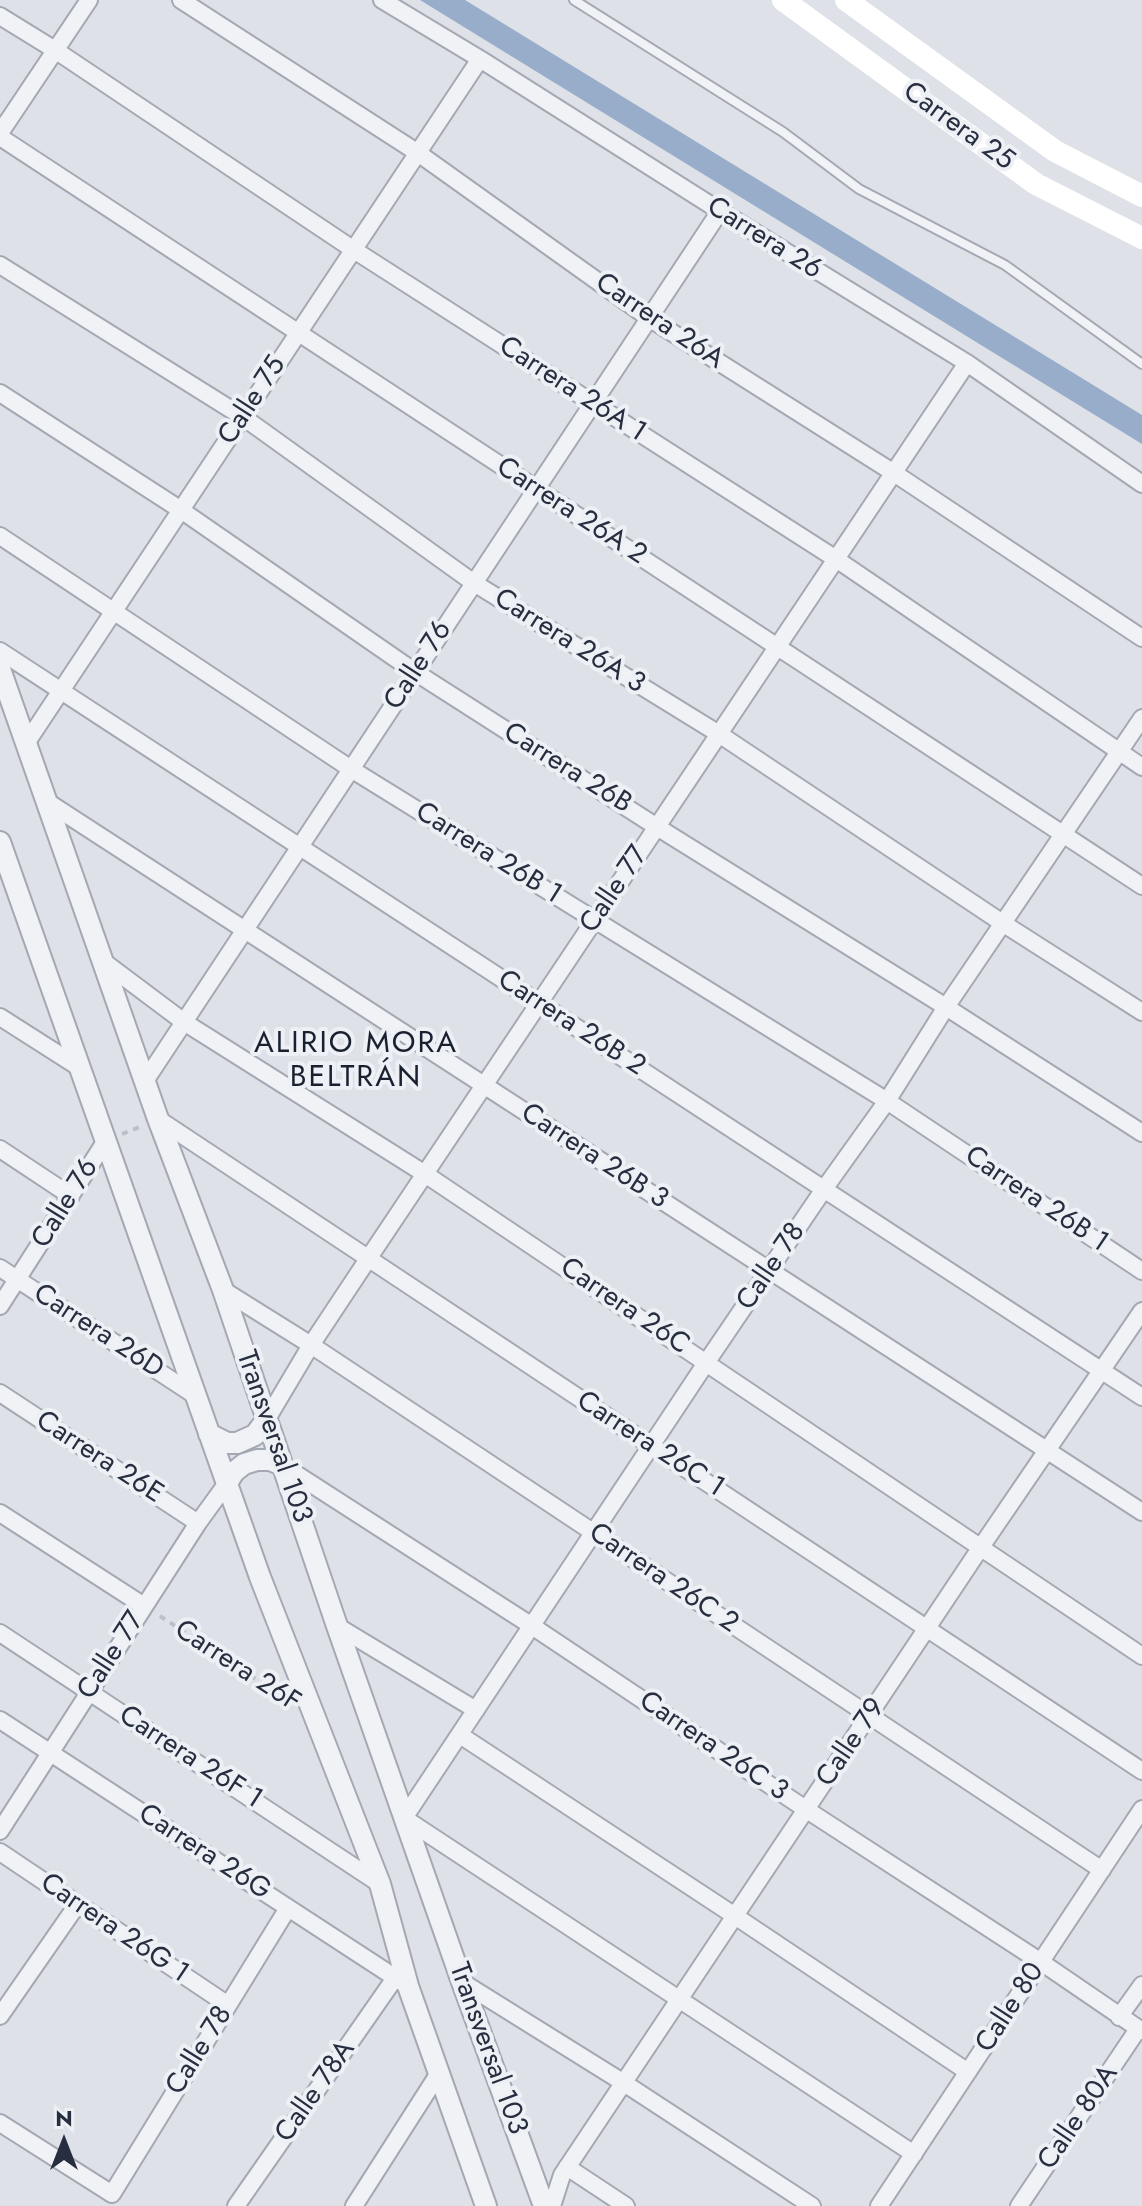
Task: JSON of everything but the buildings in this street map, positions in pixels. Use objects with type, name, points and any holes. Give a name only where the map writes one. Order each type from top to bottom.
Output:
[{"type":"main road","name":"Carrera 25","points":[[783,0],[1036,184],[1142,238]]},
{"type":"main road","name":"Carrera 25","points":[[846,0],[1055,151],[1141,194]]},
{"type":"street","points":[[0,135],[89,0]]},
{"type":"street","name":"Carrera 26A","points":[[181,0],[418,153],[649,318],[894,473],[1142,638]]},
{"type":"street","name":"Carrera 26","points":[[382,0],[967,363],[1142,484]]},
{"type":"street","name":"Carrera 26A 1","points":[[0,16],[354,250],[836,559],[1142,767]]},
{"type":"street","name":"Calle 75","points":[[27,742],[480,59]]},
{"type":"street","name":"Carrera 26A 2","points":[[0,135],[1142,886]]},
{"type":"street","name":"Calle 76","points":[[145,1081],[720,211]]},
{"type":"street","name":"Carrera 26A 3","points":[[0,265],[243,417],[474,583],[719,734],[1142,1012]]},
{"type":"street","name":"Calle 77","points":[[267,1419],[368,1259],[967,363]]},
{"type":"street","name":"Carrera 26B","points":[[0,393],[181,510],[415,672],[1142,1133]]},
{"type":"street","name":"Carrera 26B 1","points":[[0,536],[351,769],[887,1101],[1142,1271]]},
{"type":"street","name":"Carrera 26B 2","points":[[0,651],[1142,1397]]},
{"type":"street","name":"Transversal 103","points":[[0,669],[158,1119],[223,1290],[404,1818],[544,2206]]},
{"type":"street","name":"Calle 78","points":[[404,1818],[706,1363],[887,1101],[946,1007],[1142,718]]},
{"type":"street","name":"Carrera 26B 3","points":[[46,801],[1142,1512]]},
{"type":"street","name":"Transversal 103","points":[[0,842],[209,1434],[313,1716],[380,1884],[402,1982],[439,2073],[481,2202]]},
{"type":"street","name":"Carrera 26C","points":[[104,962],[184,1022],[425,1174],[1142,1656]]},
{"type":"street","points":[[0,1017],[80,1068]]},
{"type":"street","name":"Carrera 26C 1","points":[[158,1119],[1142,1771]]},
{"type":"street","name":"Calle 76","points":[[0,1306],[105,1142]]},
{"type":"street","points":[[0,1149],[71,1196]]},
{"type":"street","name":"Carrera 26D","points":[[0,1268],[196,1396]]},
{"type":"street","name":"Carrera 26C 2","points":[[223,1290],[311,1345],[1102,1870]]},
{"type":"street","name":"Calle 79","points":[[552,2206],[565,2171],[1142,1311]]},
{"type":"street","name":"Carrera 26E","points":[[0,1393],[198,1523]]},
{"type":"street","points":[[209,1434],[227,1443],[237,1443],[255,1435],[267,1419]]},
{"type":"street","points":[[227,1483],[244,1464],[270,1460],[282,1465]]},
{"type":"street","name":"Carrera 26C 3","points":[[282,1465],[532,1626],[1140,2030]]},
{"type":"street","name":"Calle 77","points":[[0,1831],[198,1523],[227,1483]]},
{"type":"street","name":"Carrera 26F","points":[[0,1513],[144,1606]]},
{"type":"street","points":[[337,1626],[476,1710]]},
{"type":"street","name":"Carrera 26F 1","points":[[0,1633],[380,1884]]},
{"type":"street","name":"Carrera 26G","points":[[0,1720],[402,1982]]},
{"type":"street","points":[[460,1735],[968,2072]]},
{"type":"street","name":"Calle 80","points":[[879,2206],[1142,1809]]},
{"type":"street","points":[[404,1818],[914,2154]]},
{"type":"street","name":"Carrera 26G 1","points":[[0,1852],[228,2005]]},
{"type":"street","points":[[0,2016],[77,1905]]},
{"type":"street","name":"Calle 78","points":[[0,2123],[112,2194],[288,1908]]},
{"type":"street","name":"Calle 78A","points":[[236,2206],[402,1982]]},
{"type":"street","points":[[462,1982],[812,2206]]},
{"type":"street","points":[[1119,2017],[1142,1985]]},
{"type":"street","name":"Calle 80A","points":[[1019,2206],[1140,2030]]},
{"type":"street","points":[[354,2206],[439,2073]]},
{"type":"street","points":[[531,2170],[541,2174],[565,2171],[626,2206]]},
{"type":"lane","points":[[574,0],[783,132],[859,189],[1005,265],[1142,364]]},
{"type":"path","points":[[105,1142],[158,1119]]},
{"type":"path","name":"Carrera 26F","points":[[144,1606],[313,1716]]},
{"type":"water","points":[[420,0],[465,0],[1142,415],[1142,444]]},
{"type":"district","name":"ALIRIO MORA BELTRÁN","points":[[356,1062]]}]
